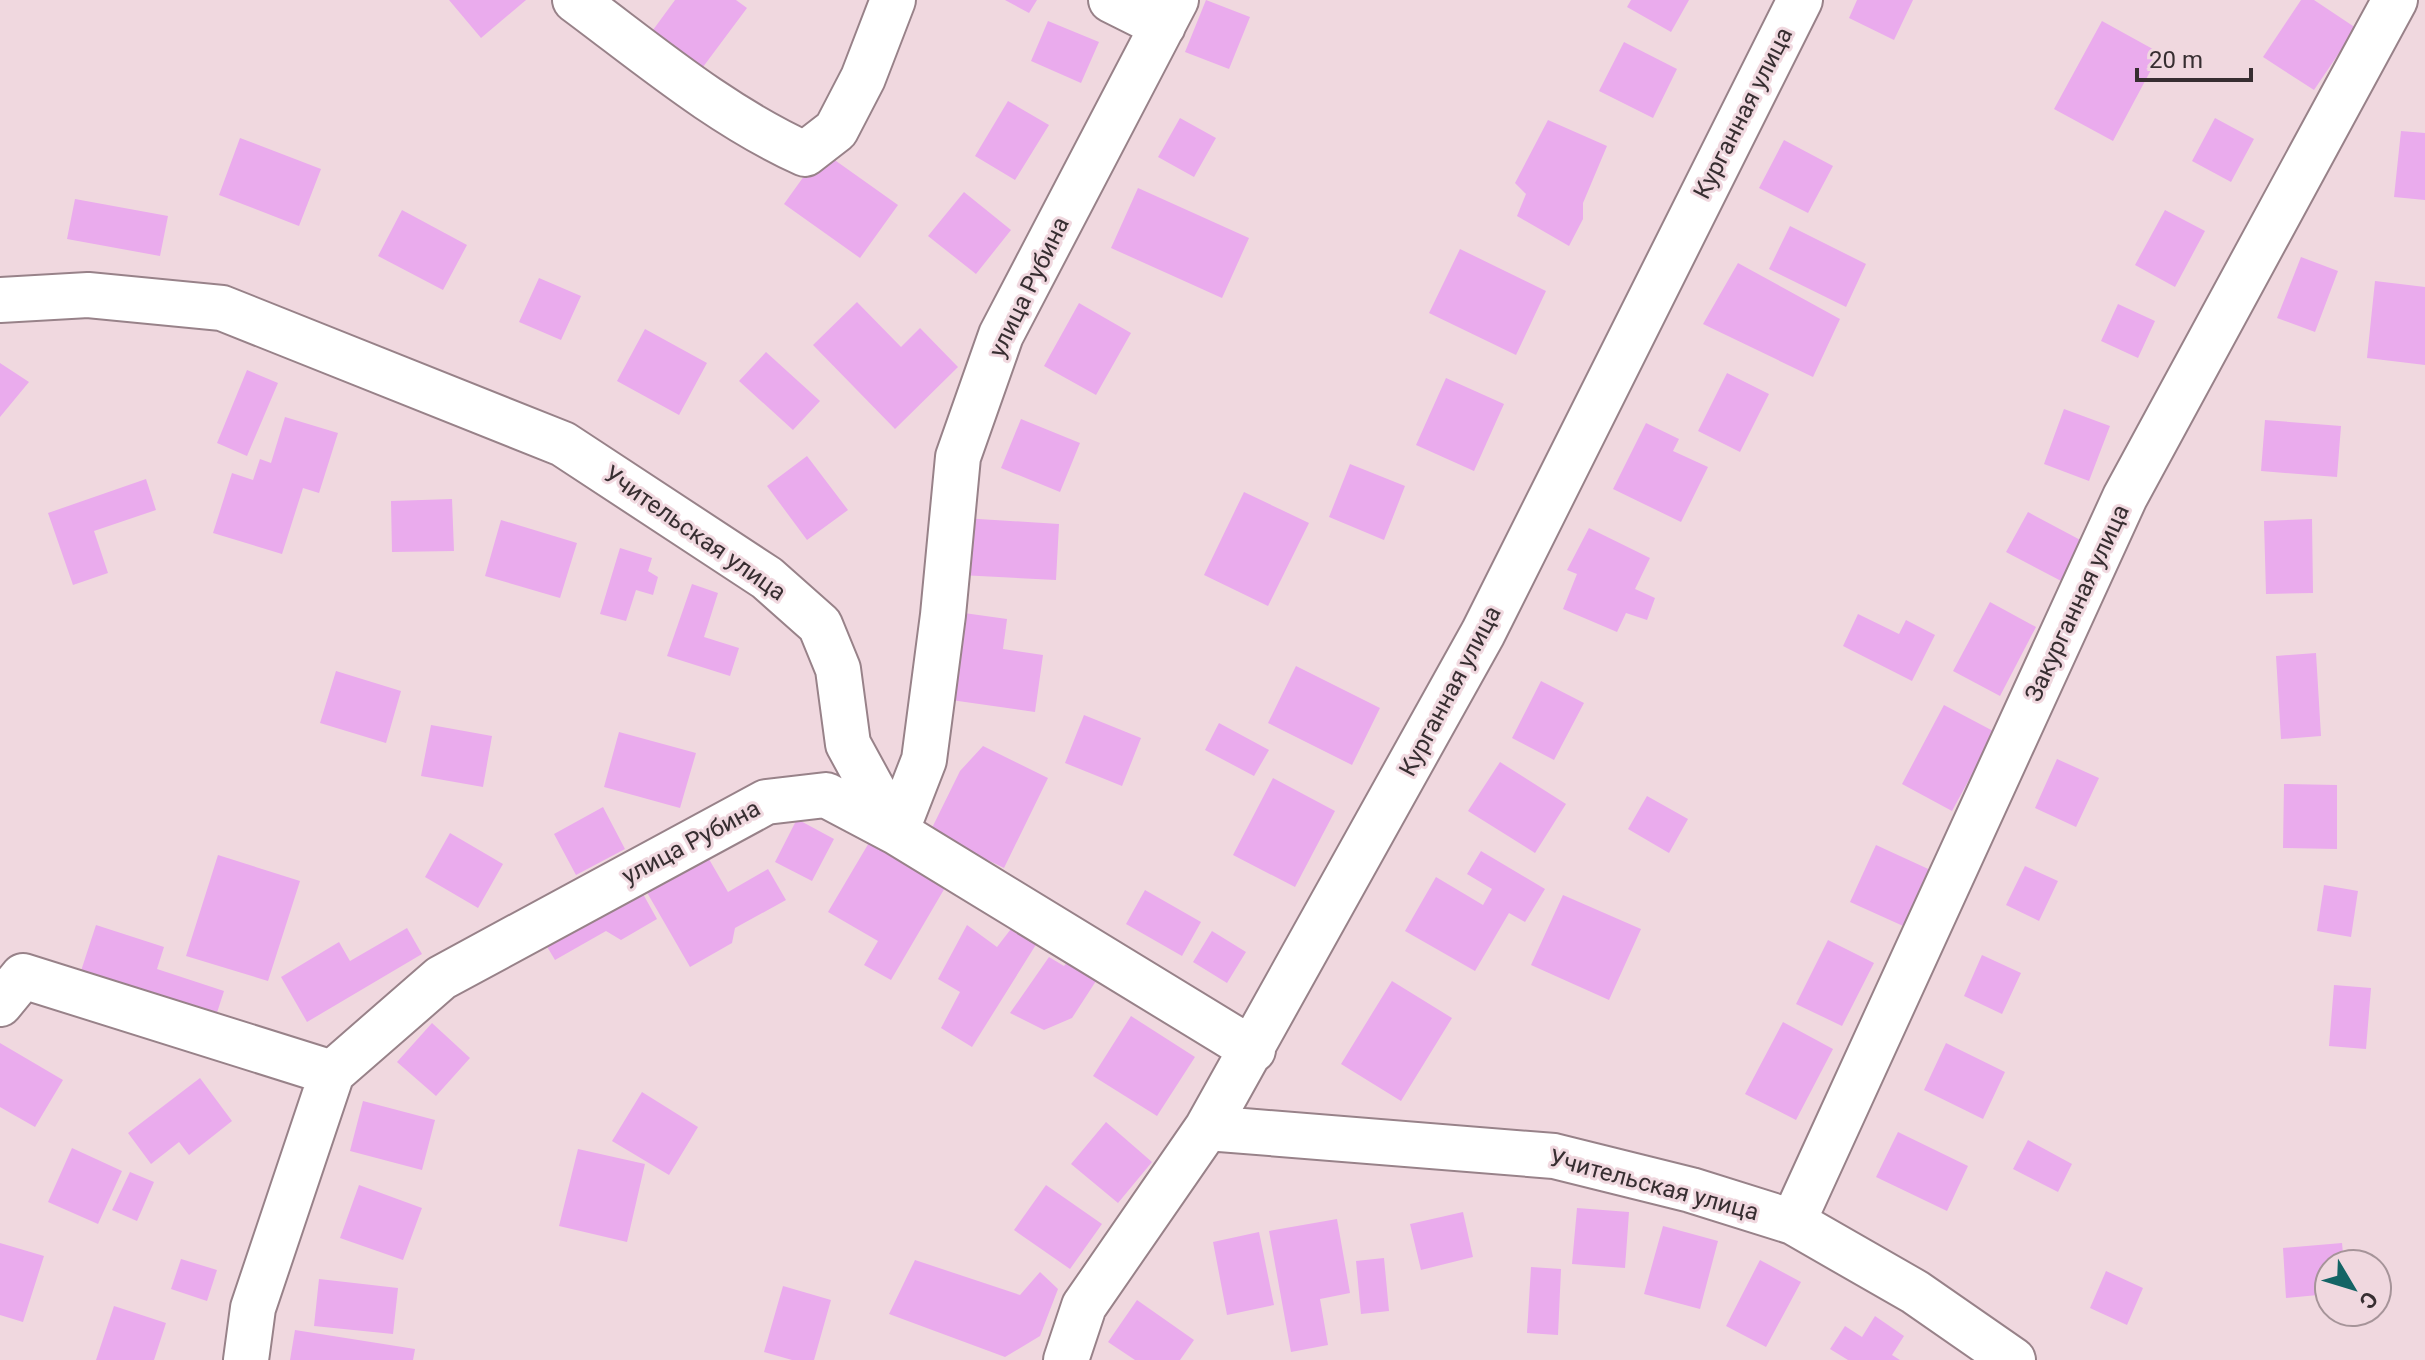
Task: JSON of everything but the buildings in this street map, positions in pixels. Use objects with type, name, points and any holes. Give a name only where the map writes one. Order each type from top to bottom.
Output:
[{"type":"street","points":[[575,0],[703,96],[762,135],[805,154],[836,130],[863,78],[893,0]]},
{"type":"street","points":[[1111,0],[1169,13]]},
{"type":"street","name":"Курганная улица","points":[[1066,1360],[1084,1306],[1207,1128],[1483,633],[1800,0]]},
{"type":"street","name":"Закурганная улица","points":[[1793,1222],[2125,497],[2395,0]]},
{"type":"street","name":"улица Рубина","points":[[332,1073],[441,978],[766,802],[826,795],[896,832],[924,760],[943,615],[958,457],[1001,335],[1169,13]]},
{"type":"street","name":"Учительская улица","points":[[0,300],[88,295],[222,308],[563,444],[767,578],[820,625],[838,669],[848,744],[896,832],[1253,1050]]},
{"type":"street","points":[[0,1004],[23,976],[332,1073],[253,1308],[246,1360]]},
{"type":"street","name":"Учительская улица","points":[[1207,1128],[1554,1156],[1691,1190],[1793,1222],[1915,1292],[2013,1360]]}]
